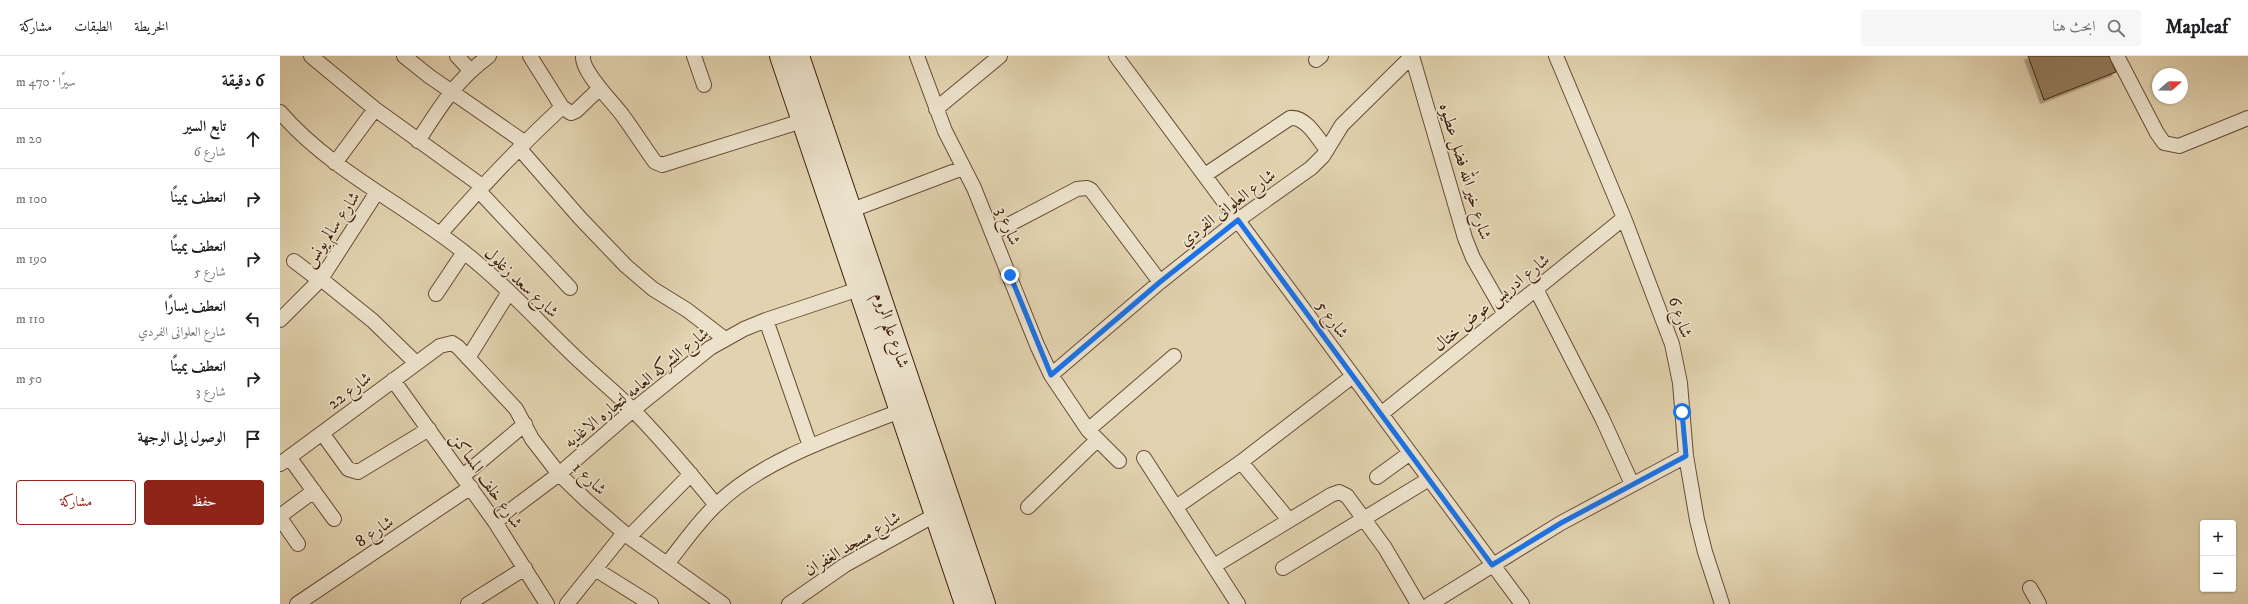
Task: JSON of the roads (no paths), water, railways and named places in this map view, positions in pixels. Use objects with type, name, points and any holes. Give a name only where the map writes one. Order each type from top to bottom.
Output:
[{"type":"street","points":[[311,56],[375,109],[480,188],[570,288]]},
{"type":"street","points":[[404,56],[429,76],[451,90],[521,145],[580,218],[626,266],[653,289],[687,310],[725,339]]},
{"type":"street","points":[[457,56],[470,70]]},
{"type":"street","points":[[418,141],[451,90],[470,70],[489,56]]},
{"type":"street","points":[[530,56],[562,107],[571,113],[600,88]]},
{"type":"street","points":[[583,56],[585,66],[600,88],[622,115],[655,162],[662,165],[802,121]]},
{"type":"street","points":[[694,56],[704,85]]},
{"type":"street","name":"شارع علم الروم","points":[[780,56],[859,289],[985,604]]},
{"type":"street","name":"شارع علم الروم","points":[[800,56],[852,210],[935,515],[965,604]]},
{"type":"street","name":"شارع 3","points":[[917,56],[936,109],[994,233],[1037,345],[1051,375],[1093,435],[1119,461]]},
{"type":"street","points":[[936,109],[1000,56]]},
{"type":"street","name":"شارع 5","points":[[1116,56],[1522,604]]},
{"type":"street","name":"شارع العلوانى الفردي","points":[[1051,375],[1160,282],[1238,220],[1311,168],[1327,150],[1342,125],[1412,56]]},
{"type":"street","name":"شارع خير الله فضل عطيوه","points":[[1412,56],[1460,224],[1473,258],[1504,314]]},
{"type":"street","name":"شارع 6","points":[[1556,56],[1624,218],[1672,344],[1680,383],[1686,456],[1697,520],[1722,604]]},
{"type":"street","points":[[2117,56],[2156,133],[2164,143],[2179,146],[2248,118]]},
{"type":"street","points":[[440,234],[480,188],[521,145],[562,107]]},
{"type":"street","points":[[335,163],[375,109]]},
{"type":"street","points":[[1204,176],[1290,118],[1303,121],[1327,150]]},
{"type":"street","name":"شارع سعد زغلول","points":[[282,120],[335,163],[464,252],[509,292],[571,354],[633,410],[691,474],[716,505]]},
{"type":"street","points":[[852,210],[963,168]]},
{"type":"street","points":[[994,233],[1077,189],[1087,188],[1091,190],[1160,282]]},
{"type":"street","name":"شارع سالم يونس","points":[[280,320],[320,280],[377,192]]},
{"type":"street","name":"شارع ادريس عوض ختال","points":[[1380,414],[1624,218]]},
{"type":"street","points":[[436,294],[464,252]]},
{"type":"street","points":[[294,261],[373,321],[416,363]]},
{"type":"street","points":[[1536,288],[1599,411],[1632,484]]},
{"type":"street","name":"شارع الشركه العامه لتجاره الاغذيه","points":[[495,522],[559,474],[689,364],[725,339],[766,320],[859,289]]},
{"type":"street","points":[[468,358],[509,292]]},
{"type":"street","points":[[766,320],[810,446]]},
{"type":"street","name":"شارع 1","points":[[440,346],[448,343],[455,345],[516,409],[532,439],[559,474],[626,535],[722,604]]},
{"type":"street","name":"شارع 22","points":[[285,460],[440,346]]},
{"type":"street","points":[[1028,507],[1093,435],[1174,356]]},
{"type":"street","points":[[1176,506],[1240,462],[1353,376]]},
{"type":"street","name":"شارع خلف المساكن","points":[[393,380],[467,481],[547,604]]},
{"type":"street","points":[[667,564],[716,505],[770,467],[903,400]]},
{"type":"street","name":"شارع 8","points":[[297,604],[467,481],[525,424]]},
{"type":"street","points":[[322,433],[348,469],[358,472],[429,429]]},
{"type":"street","points":[[1377,477],[1410,453]]},
{"type":"street","points":[[1430,604],[1561,523],[1686,456]]},
{"type":"street","points":[[1144,458],[1238,604]]},
{"type":"street","points":[[285,460],[314,491],[334,518]]},
{"type":"street","points":[[1240,462],[1289,520]]},
{"type":"street","points":[[567,604],[595,569],[626,535],[691,474]]},
{"type":"street","points":[[1283,568],[1429,479]]},
{"type":"street","points":[[298,544],[280,517],[314,491]]},
{"type":"street","points":[[1214,566],[1331,495],[1339,492],[1347,496],[1364,518],[1418,604]]},
{"type":"street","name":"شارع مسجد الغفران","points":[[789,604],[846,565],[935,515]]},
{"type":"street","points":[[468,604],[525,568]]},
{"type":"street","points":[[595,569],[651,604]]},
{"type":"street","points":[[2030,588],[2039,604]]}]
